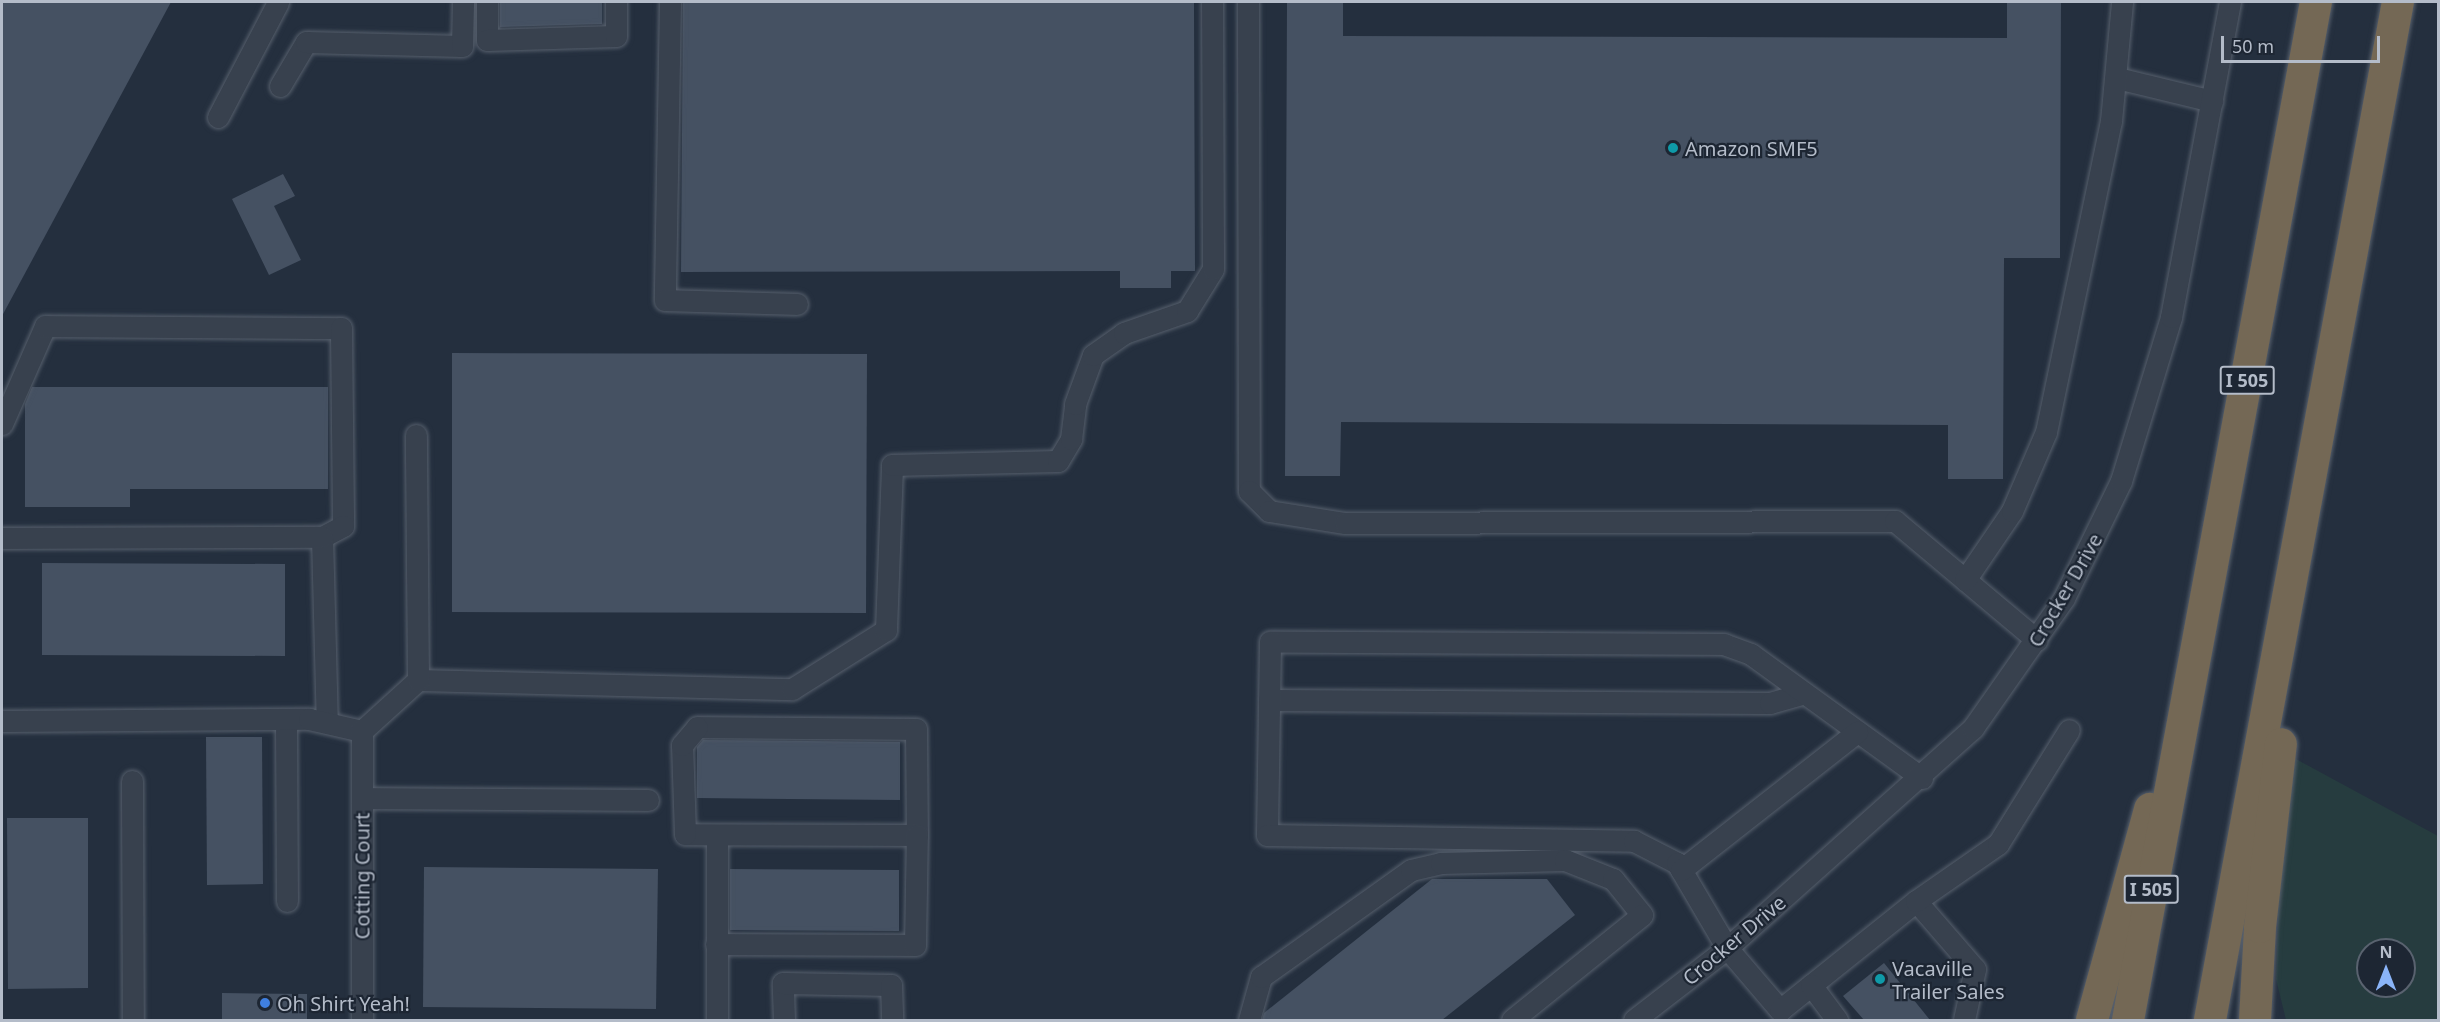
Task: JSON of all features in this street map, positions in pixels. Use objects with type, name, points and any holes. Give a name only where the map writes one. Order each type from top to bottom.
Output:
[{"type":"highway","name":"I 505","points":[[2128,1020],[2316,2]]},
{"type":"highway","points":[[2210,1020],[2398,2]]},
{"type":"highway","points":[[2255,1020],[2260,927],[2312,471]]},
{"type":"highway","points":[[2092,1020],[2141,830],[2175,757]]},
{"type":"street","points":[[218,117],[278,2]]},
{"type":"street","points":[[280,86],[306,42],[462,46],[463,2]]},
{"type":"street","points":[[487,2],[487,40],[616,36],[616,2]]},
{"type":"street","points":[[670,2],[665,300],[797,304]]},
{"type":"street","points":[[2,721],[286,719],[327,722],[362,731],[418,680],[792,689],[886,630],[892,465],[1058,460],[1071,439],[1075,404],[1093,355],[1124,333],[1187,311],[1213,269],[1212,2]]},
{"type":"street","points":[[1248,2],[1249,491],[1269,510],[1345,523],[1895,521],[2037,640]]},
{"type":"street","points":[[1965,579],[2012,511],[2046,432],[2117,78],[2122,2]]},
{"type":"street","name":"Crocker Drive","points":[[1634,1020],[1727,948],[1922,778],[1973,728],[2037,640],[2090,549],[2121,481],[2171,316],[2230,2]]},
{"type":"street","points":[[2117,78],[2212,101]]},
{"type":"street","points":[[2,424],[45,326],[341,328],[343,526],[322,537],[2,538]]},
{"type":"street","points":[[416,435],[418,680]]},
{"type":"street","points":[[322,537],[327,722]]},
{"type":"street","points":[[1922,778],[1751,654],[1724,644],[1270,642],[1267,835],[1634,841],[1681,870],[1727,948],[1780,1010],[1916,901],[1998,844],[2069,730]]},
{"type":"street","points":[[1269,700],[1770,704],[1804,693]]},
{"type":"street","points":[[286,719],[287,901]]},
{"type":"street","points":[[716,944],[915,945],[917,835],[916,729],[697,727],[682,745],[685,834],[917,835]]},
{"type":"street","name":"Cotting Court","points":[[362,731],[362,1020]]},
{"type":"street","points":[[1681,870],[1857,732]]},
{"type":"street","points":[[132,781],[133,1020]]},
{"type":"street","points":[[362,798],[648,800]]},
{"type":"street","points":[[717,835],[717,1020]]},
{"type":"street","points":[[1249,1020],[1261,977],[1411,870],[1442,863],[1564,860],[1613,879],[1642,915],[1512,1020]]},
{"type":"street","points":[[1916,901],[1975,969],[1964,1020]]},
{"type":"street","points":[[784,1020],[783,983],[891,986],[892,1020]]},
{"type":"street","points":[[1811,985],[1837,1020]]},
{"type":"green space","points":[[2283,752],[2438,836],[2438,1020],[2286,1020],[2276,979]]},
{"type":"building","points":[[2,2],[171,2],[2,316]]},
{"type":"building","points":[[500,2],[602,2],[602,24],[500,27]]},
{"type":"building","points":[[683,2],[1194,2],[1195,271],[1171,271],[1171,288],[1120,288],[1120,271],[681,272]]},
{"type":"building","name":"Amazon SMF5","points":[[1287,2],[1343,2],[1343,36],[2007,38],[2007,2],[2061,2],[2060,258],[2004,258],[2003,479],[1948,479],[1948,425],[1341,422],[1340,476],[1285,476]]},
{"type":"building","points":[[283,174],[295,196],[274,206],[301,260],[269,275],[232,199]]},
{"type":"building","points":[[452,353],[867,354],[866,613],[452,612]]},
{"type":"building","points":[[32,387],[328,387],[328,489],[130,489],[130,507],[25,507],[25,404]]},
{"type":"building","points":[[42,563],[285,564],[285,656],[42,655]]},
{"type":"building","points":[[206,737],[262,737],[263,884],[207,885]]},
{"type":"building","points":[[703,740],[900,742],[900,800],[697,798],[697,747]]},
{"type":"building","points":[[7,818],[88,818],[88,988],[8,989]]},
{"type":"building","points":[[424,867],[658,869],[656,1009],[423,1007]]},
{"type":"building","points":[[730,869],[899,870],[899,931],[730,930]]},
{"type":"building","points":[[1432,879],[1547,879],[1575,915],[1442,1020],[1262,1020],[1264,1013]]},
{"type":"building","name":"Vacaville Trailer Sales","points":[[1884,963],[1930,1020],[1864,1020],[1843,996]]},
{"type":"building","name":"Oh Shirt Yeah!","points":[[222,993],[307,994],[307,1020],[222,1020]]},
{"type":"place","name":"Amazon SMF5","points":[[1673,148]]},
{"type":"place","name":"Vacaville Trailer Sales","points":[[1880,979]]},
{"type":"place","name":"Oh Shirt Yeah!","points":[[265,1003]]}]
